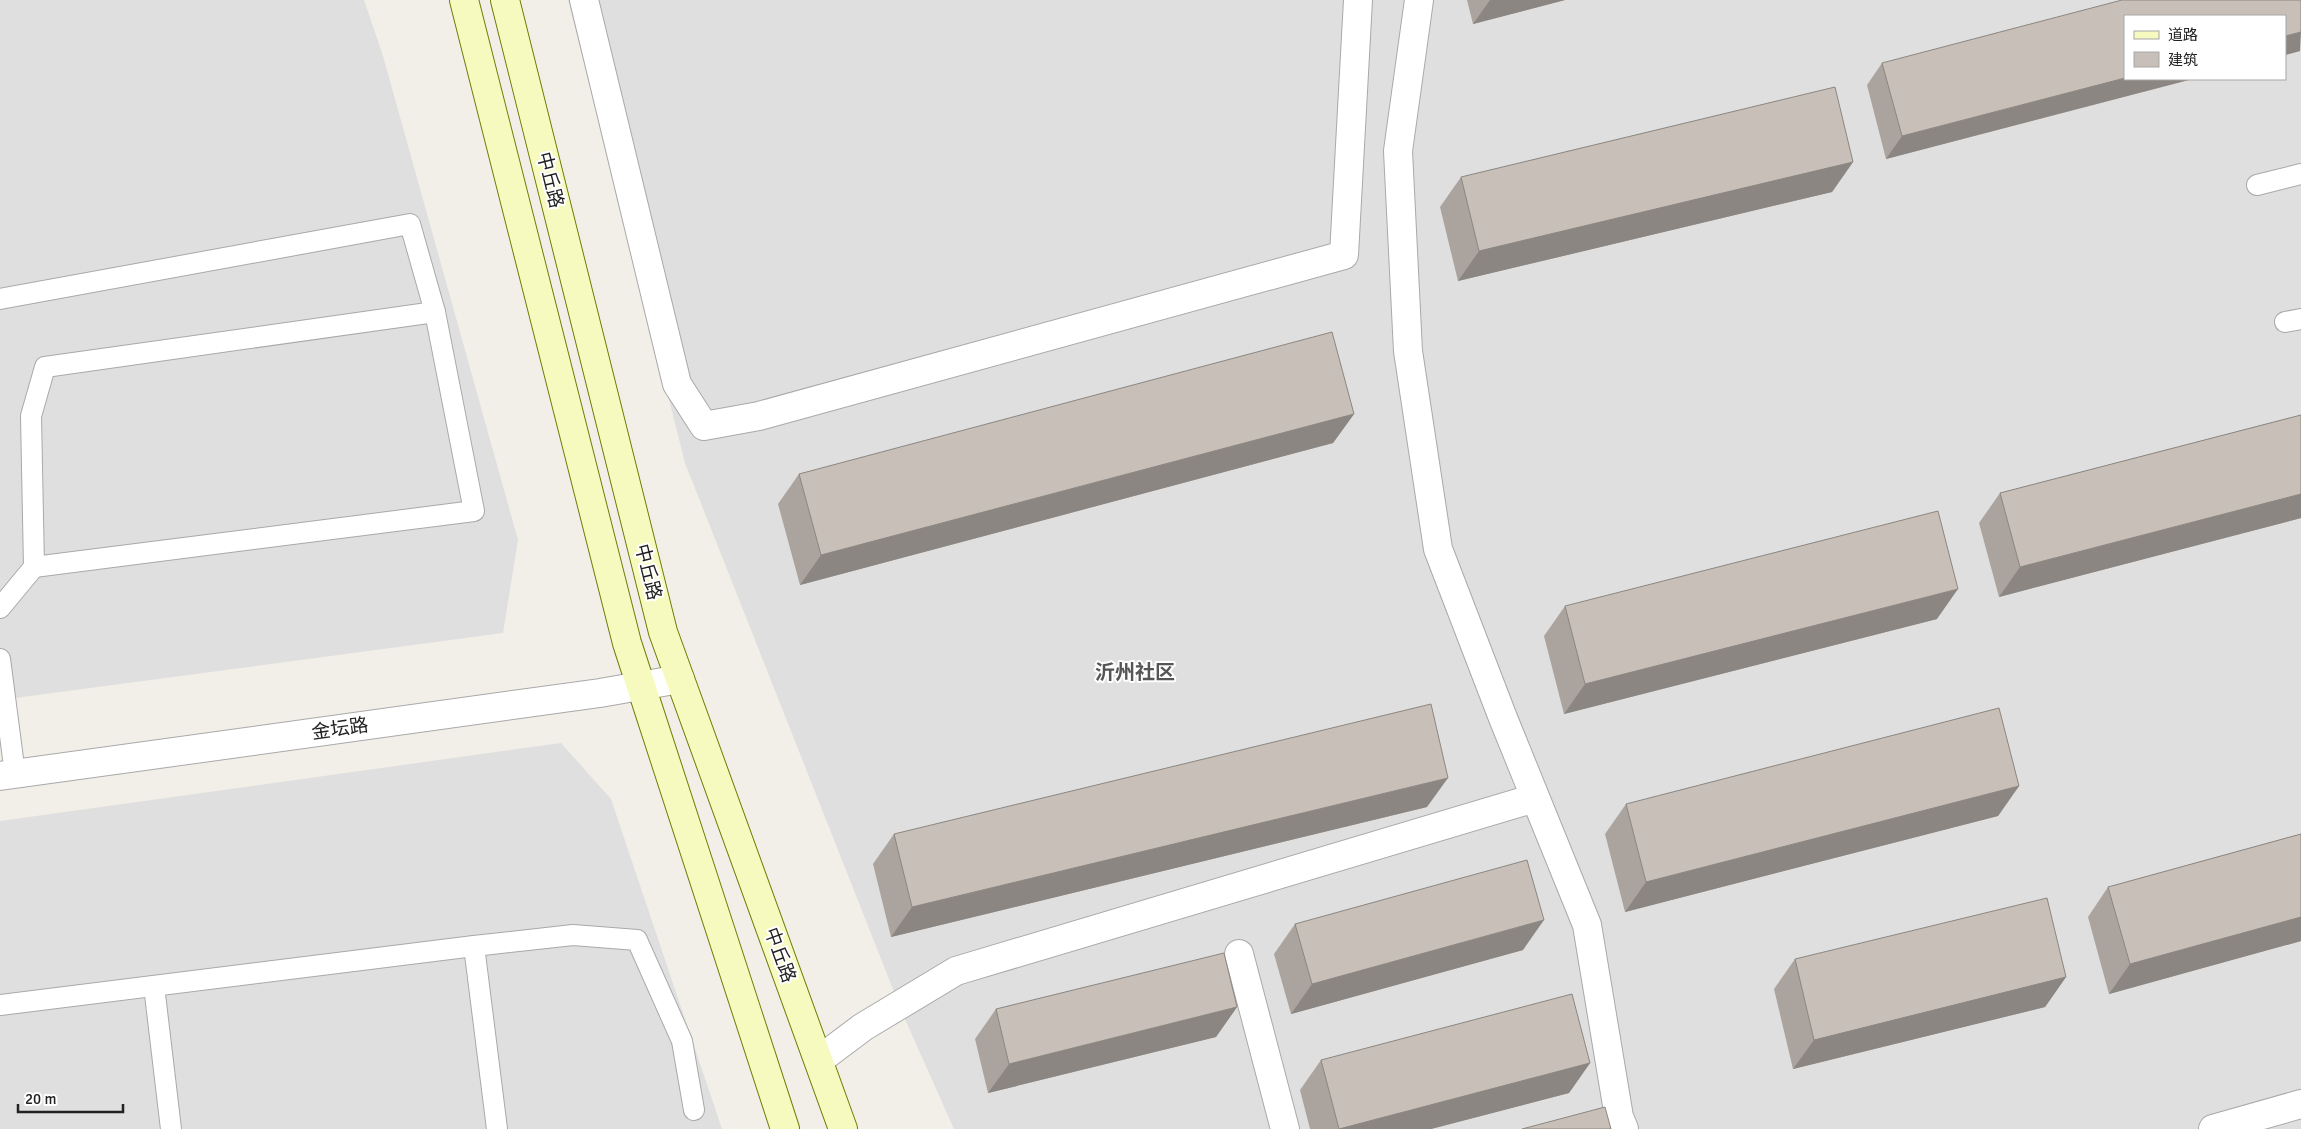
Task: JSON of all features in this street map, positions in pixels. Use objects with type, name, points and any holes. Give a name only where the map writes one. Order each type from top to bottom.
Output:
[{"type":"main road","name":"中丘路","points":[[464,0],[627,643],[785,1129]]},
{"type":"main road","name":"中丘路","points":[[505,0],[663,632],[843,1129]]},
{"type":"street","points":[[584,0],[677,384],[704,426],[758,416],[1344,254],[1358,0]]},
{"type":"street","points":[[1419,0],[1398,151],[1408,351],[1438,549],[1535,798],[1587,925],[1619,1117],[1624,1129]]},
{"type":"street","name":"金坛路","points":[[8,775],[642,686],[680,679]]},
{"type":"street","points":[[819,1060],[863,1027],[956,971],[1535,798]]},
{"type":"street","points":[[1239,954],[1286,1129]]},
{"type":"street","points":[[2213,1129],[2301,1104]]},
{"type":"lane","points":[[2257,185],[2301,174]]},
{"type":"lane","points":[[0,299],[410,224],[435,312],[474,511],[34,567]]},
{"type":"lane","points":[[0,608],[34,567],[31,416],[45,367],[435,312]]},
{"type":"lane","points":[[0,659],[8,775]]},
{"type":"lane","points":[[0,1005],[573,935],[637,940],[682,1041],[694,1110]]},
{"type":"lane","points":[[474,946],[497,1129]]},
{"type":"lane","points":[[154,986],[170,1129]]},
{"type":"shaded area","points":[[0,0],[364,0],[383,56],[518,540],[503,633],[0,700]]},
{"type":"shaded area","points":[[568,0],[2301,0],[2301,1129],[954,1129],[904,1017],[685,463]]},
{"type":"shaded area","points":[[561,743],[611,799],[722,1129],[0,1129],[0,821]]},
{"type":"building","points":[[2122,0],[2301,0],[2301,32],[2286,36],[2286,15],[2124,15],[2124,78],[1902,136],[1882,63]]},
{"type":"building","points":[[1835,87],[1853,162],[1479,251],[1461,177]]},
{"type":"building","points":[[1332,332],[1354,414],[821,555],[799,474]]},
{"type":"building","points":[[2301,415],[2301,494],[2020,567],[2000,493]]},
{"type":"building","points":[[1938,511],[1958,589],[1585,684],[1565,606]]},
{"type":"building","points":[[1431,704],[1448,778],[912,907],[894,834]]},
{"type":"building","points":[[1999,708],[2019,786],[1646,882],[1626,804]]},
{"type":"building","points":[[2301,834],[2301,917],[2130,964],[2108,887]]},
{"type":"building","points":[[1527,860],[1544,920],[1312,984],[1295,924]]},
{"type":"building","points":[[2047,898],[2066,977],[1814,1040],[1795,959]]},
{"type":"building","points":[[1224,953],[1237,1007],[1009,1064],[996,1009]]},
{"type":"building","points":[[1572,994],[1590,1063],[1339,1129],[1321,1060]]},
{"type":"building","points":[[1605,1107],[1611,1129],[1522,1129]]},
{"type":"district","name":"沂州社区","points":[[1135,672]]}]
